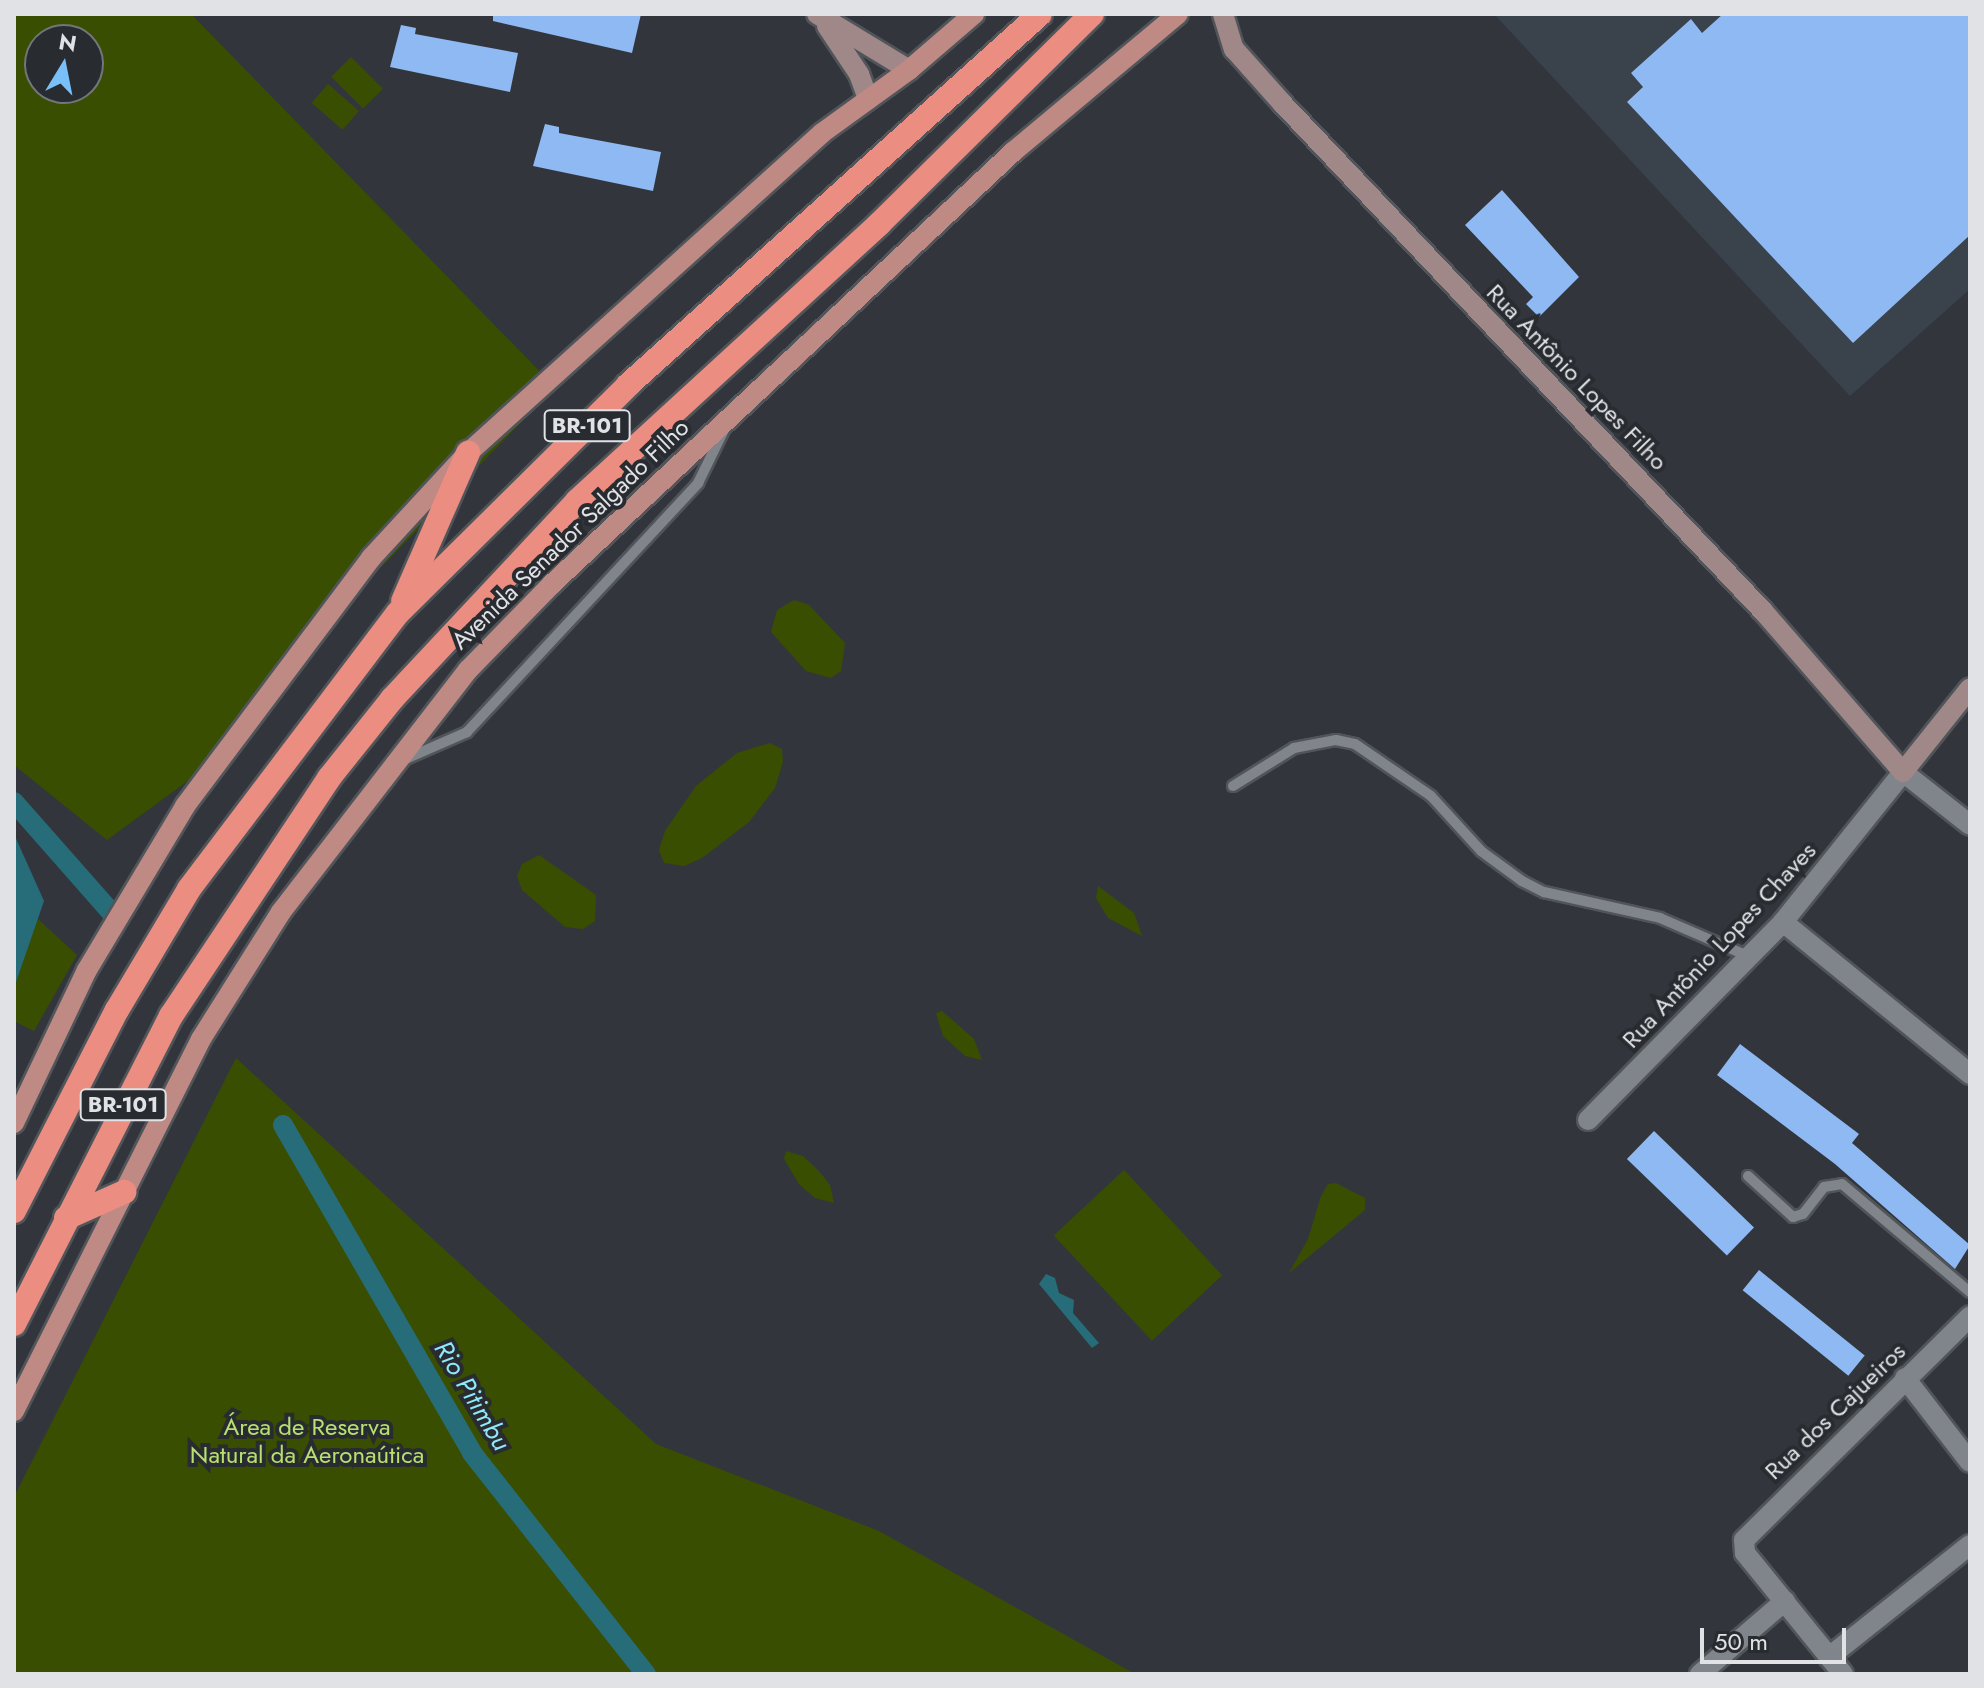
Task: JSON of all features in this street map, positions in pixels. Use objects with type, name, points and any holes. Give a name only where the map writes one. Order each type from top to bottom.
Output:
[{"type":"highway","name":"BR-101","points":[[14,1211],[117,1010],[189,889],[398,613],[628,385],[1040,14]]},
{"type":"highway","name":"Avenida Senador Salgado Filho","points":[[66,1218],[171,1016],[248,895],[392,699],[517,561],[879,224],[1092,14]]},
{"type":"highway","points":[[398,613],[468,453]]},
{"type":"highway","points":[[66,1218],[124,1192]]},
{"type":"highway","name":"BR-101","points":[[14,1324],[66,1218]]},
{"type":"main road","points":[[14,1123],[87,970],[185,806],[326,614],[468,453],[810,143],[909,70],[974,14]]},
{"type":"main road","name":"Avenida Senador Salgado Filho","points":[[14,1411],[201,1039],[281,912],[391,765],[468,670],[552,584],[1013,152],[1178,14]]},
{"type":"street","name":"Rua Antônio Lopes Filho","points":[[1223,14],[1234,49],[1283,104],[1763,611],[1903,772]]},
{"type":"street","points":[[819,15],[909,70]]},
{"type":"street","points":[[819,15],[852,62],[868,99]]},
{"type":"street","name":"Rua Antônio Lopes Chaves","points":[[1588,1120],[1783,922],[1970,688]]},
{"type":"street","points":[[1903,772],[1970,825]]},
{"type":"street","points":[[1783,922],[1970,1074]]},
{"type":"street","name":"Rua dos Cajueiros","points":[[1785,1601],[1743,1546],[1746,1533],[1970,1316]]},
{"type":"street","points":[[1905,1378],[1970,1462]]},
{"type":"street","points":[[1829,1657],[1970,1545]]},
{"type":"street","points":[[1700,1674],[1785,1601],[1843,1674]]},
{"type":"lane","points":[[391,765],[467,732],[698,483],[728,422]]},
{"type":"lane","points":[[1233,786],[1294,748],[1336,740],[1355,744],[1431,796],[1481,851],[1522,881],[1544,892],[1660,918],[1750,957]]},
{"type":"lane","points":[[1748,1176],[1793,1217],[1803,1214],[1824,1187],[1842,1184],[1970,1292]]},
{"type":"shaded area","points":[[1494,14],[1970,14],[1970,289],[1850,396]]},
{"type":"green space","points":[[14,14],[191,14],[555,387],[309,642],[219,758],[107,840],[14,765]]},
{"type":"green space","points":[[351,57],[383,89],[363,109],[331,77]]},
{"type":"green space","points":[[328,84],[359,111],[343,130],[312,103]]},
{"type":"green space","points":[[794,600],[809,605],[845,643],[841,671],[831,678],[806,671],[771,632],[777,610]]},
{"type":"green space","points":[[770,743],[782,749],[783,762],[775,788],[749,822],[702,858],[684,866],[664,863],[659,850],[665,831],[696,786],[737,753]]},
{"type":"green space","points":[[539,855],[596,895],[595,921],[583,929],[565,927],[522,890],[517,876],[522,864]]},
{"type":"green space","points":[[1098,886],[1134,913],[1142,936],[1108,918],[1096,898]]},
{"type":"green space","points":[[14,897],[77,955],[34,1031],[14,1021]]},
{"type":"green space","points":[[942,1011],[974,1039],[982,1060],[965,1056],[943,1036],[936,1013]]},
{"type":"green space","name":"Área de Reserva Natural da Aeronaútica","points":[[236,1058],[656,1444],[879,1531],[1135,1674],[14,1674],[14,1497]]},
{"type":"green space","points":[[786,1151],[803,1156],[819,1171],[830,1185],[834,1203],[815,1198],[799,1184],[784,1159]]},
{"type":"green space","points":[[1124,1170],[1222,1275],[1152,1341],[1054,1235]]},
{"type":"green space","points":[[1336,1183],[1365,1198],[1365,1210],[1289,1273],[1308,1239],[1321,1196],[1328,1184]]},
{"type":"water","points":[[14,834],[44,901],[14,988]]},
{"type":"water","points":[[1046,1274],[1055,1278],[1059,1293],[1074,1300],[1073,1313],[1099,1343],[1092,1348],[1039,1284]]},
{"type":"building","points":[[493,14],[641,14],[632,53],[493,21]]},
{"type":"building","points":[[1723,14],[1970,14],[1970,235],[1853,343],[1627,102],[1643,87],[1631,73],[1691,19],[1702,33]]},
{"type":"building","points":[[401,25],[416,28],[415,34],[518,53],[510,92],[390,67]]},
{"type":"building","points":[[545,124],[559,127],[559,133],[661,152],[653,191],[533,166]]},
{"type":"building","points":[[1502,190],[1579,277],[1539,317],[1526,304],[1533,297],[1465,225]]},
{"type":"building","points":[[1740,1044],[1859,1134],[1852,1143],[1970,1245],[1955,1269],[1835,1164],[1717,1075]]},
{"type":"building","points":[[1654,1131],[1754,1228],[1727,1256],[1627,1159]]},
{"type":"building","points":[[1759,1270],[1865,1356],[1848,1376],[1743,1290]]},
{"type":"waterway","name":"Rio Pitimbu","points":[[14,802],[112,913]]},
{"type":"waterway","name":"Rio Pitimbu","points":[[283,1125],[472,1453],[646,1674]]}]
